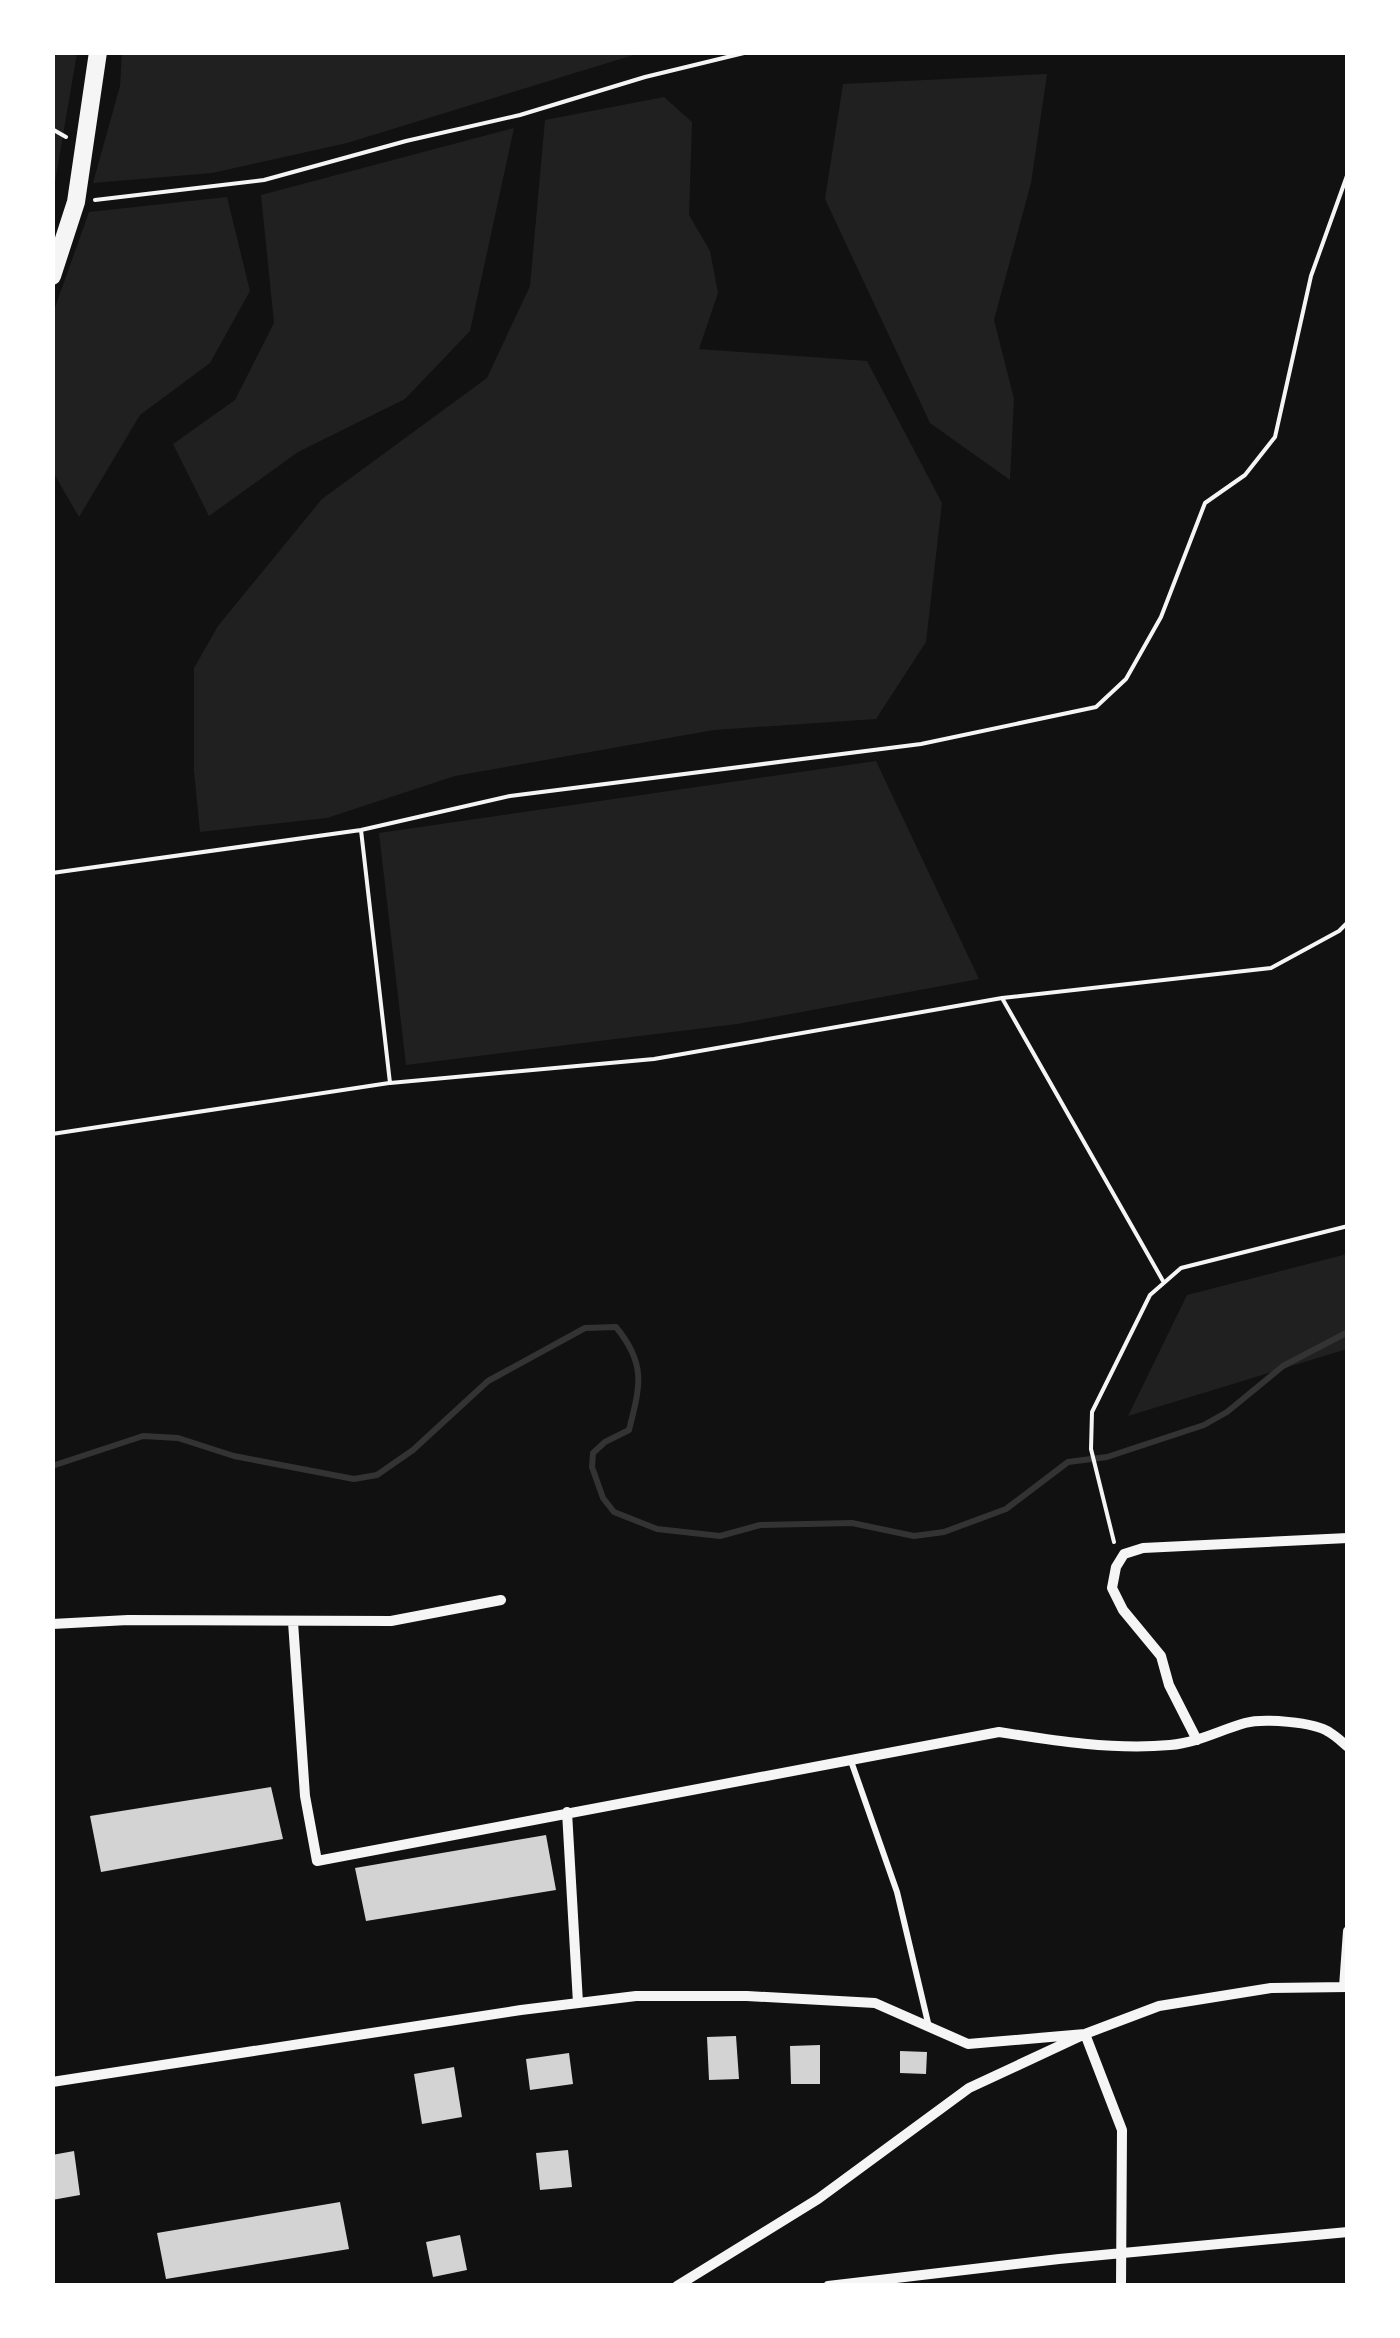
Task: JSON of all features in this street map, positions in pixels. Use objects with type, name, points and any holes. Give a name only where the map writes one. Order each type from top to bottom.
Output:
[{"type":"main road","points":[[52,276],[76,202],[98,52]]},
{"type":"street","points":[[1197,1740],[1170,1686],[1162,1656],[1124,1610],[1112,1588],[1124,1554],[1143,1548],[1348,1538]]},
{"type":"street","points":[[52,1624],[128,1620],[391,1621],[501,1600]]},
{"type":"street","points":[[293,1622],[305,1796],[317,1861],[999,1732],[1122,1746],[1172,1745],[1248,1722],[1300,1724],[1327,1730],[1348,1747]]},
{"type":"street","points":[[567,1812],[578,2003]]},
{"type":"street","points":[[678,2286],[818,2199],[968,2088],[1086,2034],[1160,2006],[1271,1988],[1346,1986],[1348,1931]]},
{"type":"street","points":[[52,2082],[636,1996],[747,1996],[875,2003],[968,2044],[1086,2034]]},
{"type":"street","points":[[1086,2034],[1122,2130],[1121,2286]]},
{"type":"street","points":[[828,2286],[1122,2252],[1348,2232]]},
{"type":"lane","points":[[850,1761],[897,1892],[929,2026]]},
{"type":"path","points":[[76,202],[264,180],[748,52]]},
{"type":"path","points":[[52,873],[361,830],[510,796],[921,744],[1096,707],[1126,680],[1161,617],[1205,503],[1246,475],[1274,437],[1310,276],[1348,174]]},
{"type":"path","points":[[361,830],[390,1082]]},
{"type":"path","points":[[52,1134],[390,1082],[654,1059],[1002,998],[1272,968],[1339,931],[1348,922]]},
{"type":"path","points":[[1002,998],[1164,1282]]},
{"type":"path","points":[[1120,1560],[1091,1449],[1092,1412],[1150,1295],[1180,1268],[1348,1226]]},
{"type":"shaded area","points":[[122,52],[640,53],[347,143],[212,173],[93,183],[120,86]]},
{"type":"shaded area","points":[[53,53],[77,53],[53,194]]},
{"type":"shaded area","points":[[1047,74],[1031,183],[994,320],[1014,399],[1010,480],[930,423],[825,199],[843,84]]},
{"type":"shaded area","points":[[664,97],[692,122],[689,215],[710,251],[718,293],[699,349],[867,361],[942,503],[926,642],[876,719],[714,730],[455,776],[327,818],[200,832],[194,771],[194,668],[218,626],[322,499],[487,378],[530,286],[545,120]]},
{"type":"shaded area","points":[[514,128],[470,331],[405,399],[298,452],[209,516],[173,444],[235,400],[274,323],[261,195]]},
{"type":"shaded area","points":[[227,197],[250,291],[210,363],[140,415],[79,517],[53,472],[52,316],[89,212]]},
{"type":"shaded area","points":[[876,761],[979,979],[737,1024],[406,1065],[379,833]]},
{"type":"shaded area","points":[[1347,1254],[1347,1349],[1128,1416],[1187,1295]]},
{"type":"building","points":[[271,1787],[283,1839],[101,1872],[90,1816]]},
{"type":"building","points":[[546,1835],[556,1890],[366,1921],[355,1868]]},
{"type":"building","points":[[736,2036],[739,2079],[709,2080],[707,2037]]},
{"type":"building","points":[[820,2045],[820,2084],[791,2084],[790,2046]]},
{"type":"building","points":[[900,2051],[927,2052],[926,2074],[900,2073]]},
{"type":"building","points":[[569,2053],[573,2084],[530,2090],[526,2059]]},
{"type":"building","points":[[454,2067],[462,2117],[422,2124],[414,2074]]},
{"type":"building","points":[[568,2150],[572,2187],[540,2190],[536,2153]]},
{"type":"building","points":[[74,2151],[80,2195],[52,2200],[52,2155]]},
{"type":"building","points":[[340,2202],[349,2249],[166,2279],[157,2233]]},
{"type":"building","points":[[460,2235],[467,2270],[433,2277],[426,2242]]},
{"type":"waterway","points":[[52,1466],[143,1436],[178,1438],[234,1456],[354,1479],[377,1475],[413,1450],[488,1381],[585,1328],[616,1327],[633,1353],[638,1376],[629,1430],[593,1453],[592,1467],[603,1498],[614,1512],[657,1529],[720,1536],[760,1525],[852,1523],[914,1536],[944,1532],[1006,1509],[1068,1462],[1107,1457],[1204,1425],[1227,1412],[1283,1366],[1348,1332]]}]
